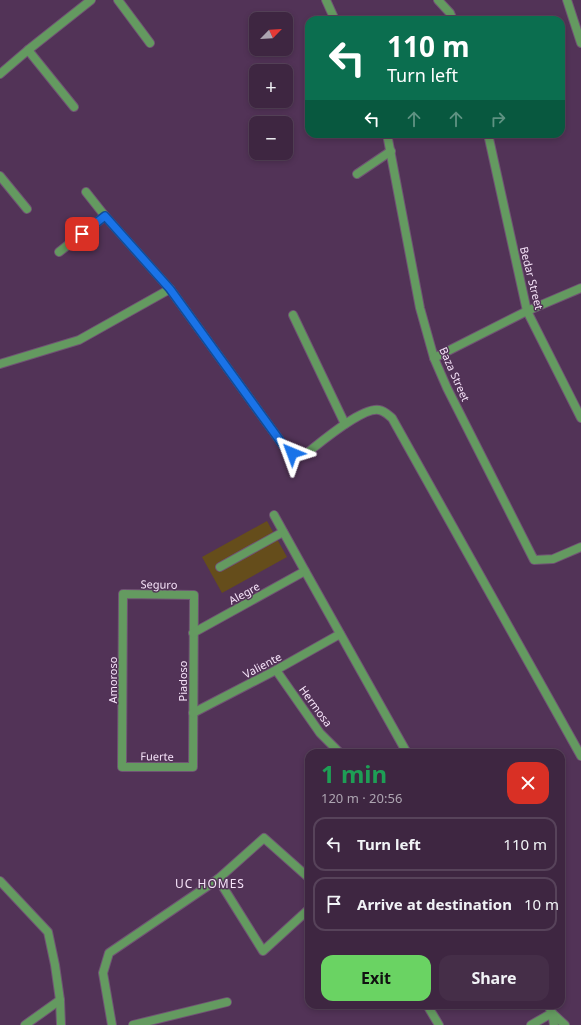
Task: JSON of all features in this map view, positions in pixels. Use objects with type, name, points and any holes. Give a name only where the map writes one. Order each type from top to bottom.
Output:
[{"type":"street","points":[[0,74],[91,0]]},
{"type":"street","points":[[118,0],[150,43]]},
{"type":"street","points":[[326,0],[334,16]]},
{"type":"street","points":[[438,0],[451,16]]},
{"type":"street","points":[[567,0],[581,43]]},
{"type":"street","points":[[28,50],[74,107]]},
{"type":"street","name":"Baza Street","points":[[388,138],[420,308],[434,358],[447,388],[534,560],[553,560],[581,547]]},
{"type":"street","name":"Bedar Street","points":[[489,138],[527,311],[581,418]]},
{"type":"street","points":[[357,174],[391,152]]},
{"type":"street","points":[[0,176],[27,209]]},
{"type":"street","points":[[86,192],[105,216],[170,289],[286,449],[292,453],[307,453],[345,424],[371,411],[379,410],[386,412],[392,418],[581,756]]},
{"type":"street","points":[[60,252],[105,216]]},
{"type":"street","points":[[434,358],[527,311],[581,288]]},
{"type":"street","points":[[0,364],[79,340],[170,289]]},
{"type":"street","points":[[293,315],[345,424]]},
{"type":"street","points":[[274,515],[405,749]]},
{"type":"street","points":[[220,568],[283,532]]},
{"type":"street","name":"Alegre","points":[[194,633],[305,571]]},
{"type":"street","name":"Seguro","points":[[123,594],[194,595]]},
{"type":"street","name":"Amoroso","points":[[122,767],[123,594]]},
{"type":"street","name":"Piadoso","points":[[192,767],[194,595]]},
{"type":"street","name":"Valiente","points":[[193,713],[276,670],[340,634]]},
{"type":"street","name":"Hermosa","points":[[276,670],[320,733],[336,749]]},
{"type":"street","name":"Fuerte","points":[[122,767],[192,767]]},
{"type":"street","points":[[112,1025],[103,973],[109,953],[218,879],[264,838],[305,874]]},
{"type":"street","points":[[218,879],[263,951],[305,913]]},
{"type":"street","points":[[0,881],[48,932],[60,1000],[61,1025]]},
{"type":"street","points":[[25,1025],[60,1000]]},
{"type":"street","points":[[133,1025],[227,1002]]},
{"type":"street","points":[[429,1009],[439,1025]]},
{"type":"street","points":[[550,1009],[554,1025]]},
{"type":"street","points":[[530,1025],[552,1013]]},
{"type":"street","points":[[552,1013],[565,1025]]},
{"type":"shaded area","points":[[267,521],[287,557],[222,593],[202,557]]},
{"type":"district","name":"UC HOMES","points":[[210,883]]},
{"type":"route","points":[[82,234],[105,216],[170,289],[286,449],[292,453]]}]
